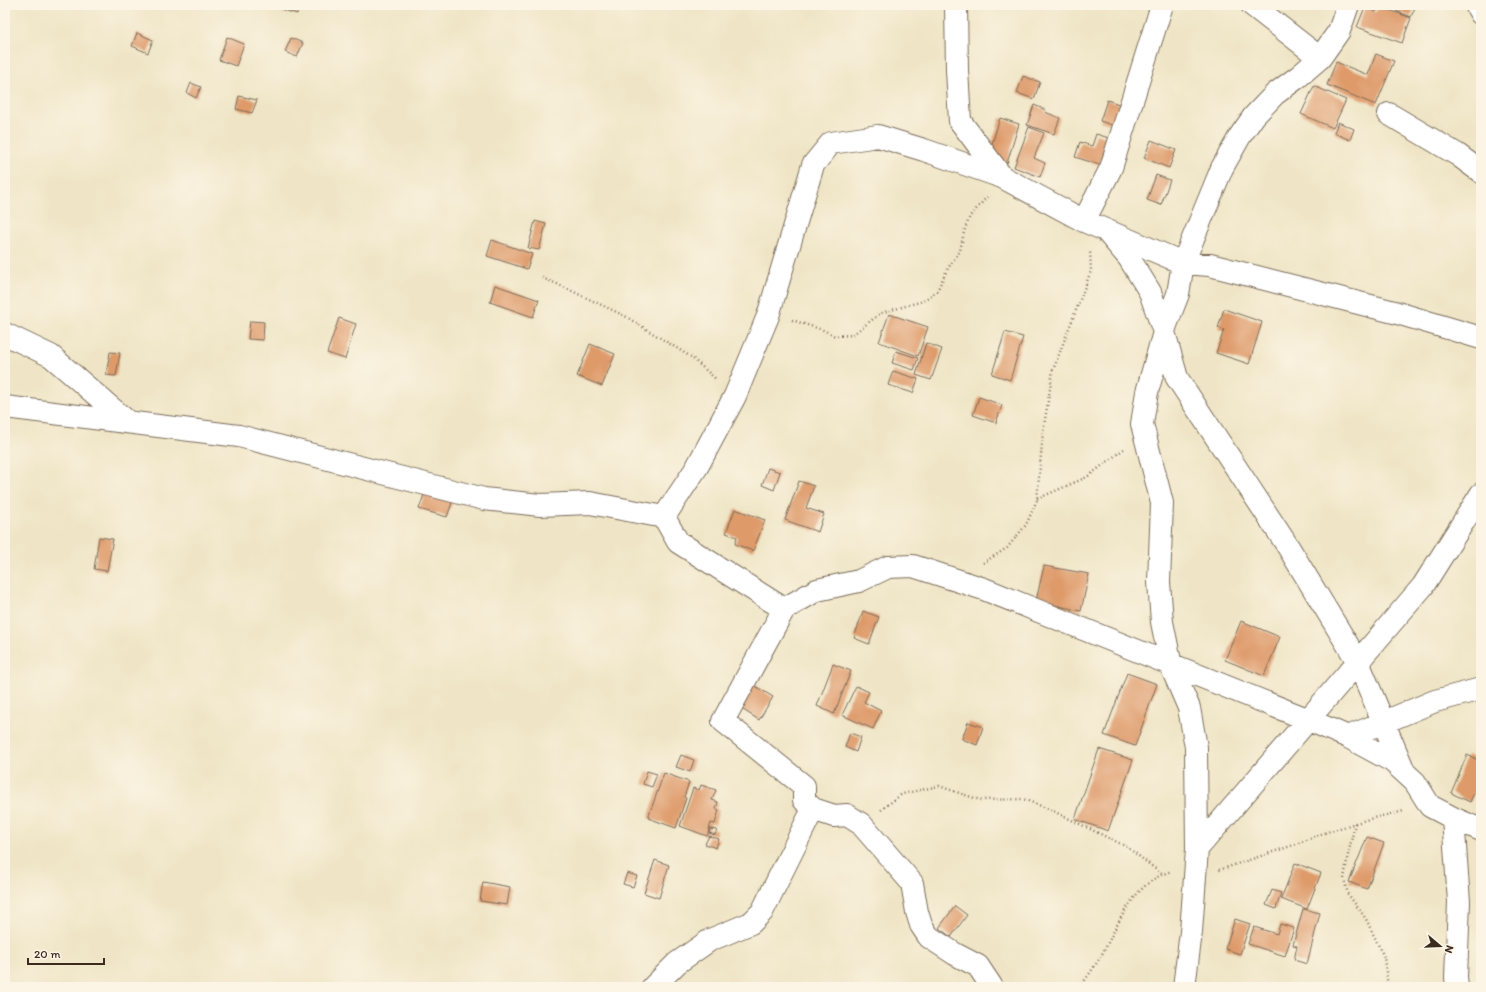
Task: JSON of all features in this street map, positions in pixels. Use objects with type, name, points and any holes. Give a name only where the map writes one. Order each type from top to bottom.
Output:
[{"type":"street","points":[[956,5],[957,70],[960,121],[1002,177]]},
{"type":"street","points":[[1095,224],[1162,5]]},
{"type":"street","points":[[1252,5],[1320,58]]},
{"type":"street","points":[[1184,987],[1191,932],[1196,864],[1196,747],[1189,708],[1171,666],[1162,622],[1159,582],[1162,503],[1142,424],[1147,392],[1164,332],[1178,294],[1183,263],[1222,168],[1240,136],[1254,116],[1275,94],[1320,58],[1339,31],[1348,5]]},
{"type":"street","points":[[1476,5],[1481,14]]},
{"type":"street","points":[[1389,114],[1458,156],[1481,172]]},
{"type":"street","points":[[664,517],[697,467],[735,396],[768,316],[813,165],[831,143],[878,136],[1002,177],[1095,224],[1183,263],[1218,267],[1394,312],[1481,338]]},
{"type":"street","points":[[1095,224],[1130,258],[1150,292],[1164,332],[1176,378],[1287,545],[1358,662],[1406,774]]},
{"type":"street","points":[[5,334],[51,356],[128,422]]},
{"type":"street","points":[[5,408],[239,436],[484,499],[540,505],[590,503],[664,517]]},
{"type":"street","points":[[1196,864],[1309,720],[1423,586],[1481,494]]},
{"type":"street","points":[[664,517],[678,542],[784,610]]},
{"type":"street","points":[[992,987],[978,966],[955,954],[929,937],[921,925],[912,883],[861,824],[847,815],[834,816],[813,809],[804,800],[804,786],[723,721],[784,610],[817,590],[859,581],[888,567],[913,566],[984,589],[1348,737],[1392,761],[1415,782],[1430,806],[1481,830]]},
{"type":"street","points":[[1348,737],[1435,701],[1481,689]]},
{"type":"street","points":[[653,987],[678,963],[710,940],[751,923],[762,912],[813,809]]},
{"type":"street","points":[[1453,818],[1459,902],[1456,977],[1457,987]]},
{"type":"path","points":[[768,316],[781,317],[799,322],[835,336],[852,335],[882,313],[923,301],[937,291],[948,268],[960,251],[964,232],[970,216],[982,204],[1002,177]]},
{"type":"path","points":[[952,578],[987,562],[1007,548],[1026,524],[1037,500],[1043,432],[1053,370],[1091,271],[1090,248],[1095,224]]},
{"type":"path","points":[[542,278],[625,316],[691,357],[735,396]]},
{"type":"path","points":[[1037,500],[1087,477],[1130,444],[1142,424]]},
{"type":"path","points":[[861,824],[902,794],[939,786],[980,800],[1023,799],[1048,809],[1127,847],[1162,874]]},
{"type":"path","points":[[1080,987],[1098,961],[1121,915],[1140,890],[1162,874],[1196,864],[1291,846],[1324,832],[1430,806]]},
{"type":"path","points":[[1355,824],[1346,860],[1344,879],[1348,894],[1366,919],[1384,957],[1388,987]]},
{"type":"building","points":[[281,5],[299,5],[297,14],[280,9]]},
{"type":"building","points":[[1393,5],[1416,5],[1411,17],[1396,11],[1397,7]]},
{"type":"building","points":[[1378,6],[1411,18],[1402,43],[1357,27],[1365,7],[1376,12]]},
{"type":"building","points":[[137,33],[153,40],[148,53],[132,46]]},
{"type":"building","points":[[227,37],[244,44],[236,66],[219,60]]},
{"type":"building","points":[[291,38],[303,43],[297,57],[285,52]]},
{"type":"building","points":[[1376,54],[1394,61],[1376,105],[1327,85],[1336,62],[1368,75]]},
{"type":"building","points":[[1023,76],[1040,82],[1034,99],[1017,93]]},
{"type":"building","points":[[191,83],[201,87],[196,98],[187,93]]},
{"type":"building","points":[[1314,86],[1346,100],[1333,128],[1301,114]]},
{"type":"building","points":[[239,96],[257,100],[252,113],[236,109]]},
{"type":"building","points":[[1107,100],[1122,105],[1115,126],[1100,121]]},
{"type":"building","points":[[1034,105],[1046,110],[1045,112],[1060,118],[1054,134],[1027,125]]},
{"type":"building","points":[[1000,118],[1019,124],[1007,163],[988,157]]},
{"type":"building","points":[[1338,122],[1354,129],[1350,140],[1334,133]]},
{"type":"building","points":[[1029,127],[1044,133],[1034,158],[1045,163],[1040,177],[1014,167]]},
{"type":"building","points":[[1096,134],[1109,138],[1100,165],[1075,157],[1080,142],[1092,146]]},
{"type":"building","points":[[1151,140],[1176,150],[1169,168],[1144,158]]},
{"type":"building","points":[[1156,175],[1170,180],[1161,205],[1147,200]]},
{"type":"building","points":[[535,221],[546,224],[539,250],[528,248]]},
{"type":"building","points":[[492,240],[532,254],[527,269],[487,256]]},
{"type":"building","points":[[495,285],[539,300],[533,317],[490,302]]},
{"type":"building","points":[[1224,309],[1262,322],[1249,364],[1216,353],[1224,330],[1218,328]]},
{"type":"building","points":[[889,314],[928,327],[918,356],[879,342]]},
{"type":"building","points":[[339,318],[356,324],[345,359],[327,353]]},
{"type":"building","points":[[250,321],[264,322],[263,340],[248,339]]},
{"type":"building","points":[[1005,332],[1023,337],[1010,380],[992,374]]},
{"type":"building","points":[[926,343],[942,349],[931,380],[916,375]]},
{"type":"building","points":[[590,344],[615,354],[602,386],[577,376]]},
{"type":"building","points":[[896,351],[918,358],[914,370],[892,363]]},
{"type":"building","points":[[110,352],[120,353],[116,376],[106,375]]},
{"type":"building","points":[[893,371],[918,379],[913,393],[888,385]]},
{"type":"building","points":[[979,397],[1002,405],[996,423],[973,415]]},
{"type":"building","points":[[768,468],[780,472],[774,490],[762,485]]},
{"type":"building","points":[[799,481],[814,486],[806,508],[824,514],[818,532],[785,520]]},
{"type":"building","points":[[425,492],[453,500],[447,517],[419,509]]},
{"type":"building","points":[[735,509],[765,520],[753,551],[735,544],[737,537],[726,533]]},
{"type":"building","points":[[99,537],[113,539],[107,571],[94,569]]},
{"type":"building","points":[[1044,566],[1089,574],[1081,611],[1036,601]]},
{"type":"building","points":[[863,611],[879,617],[869,644],[854,638]]},
{"type":"building","points":[[1241,621],[1280,637],[1264,676],[1225,660]]},
{"type":"building","points":[[833,664],[851,671],[834,714],[817,706]]},
{"type":"building","points":[[1127,673],[1157,684],[1135,746],[1104,735]]},
{"type":"building","points":[[752,684],[773,697],[759,720],[737,706]]},
{"type":"building","points":[[856,686],[869,692],[864,702],[881,711],[873,729],[842,715]]},
{"type":"building","points":[[968,722],[983,727],[977,745],[962,739]]},
{"type":"building","points":[[850,733],[861,737],[856,752],[845,747]]},
{"type":"building","points":[[1099,749],[1133,760],[1108,831],[1075,819]]},
{"type":"building","points":[[681,755],[694,760],[690,772],[676,767]]},
{"type":"building","points":[[1467,755],[1481,761],[1481,778],[1470,802],[1451,793]]},
{"type":"building","points":[[647,771],[657,774],[652,787],[643,784]]},
{"type":"building","points":[[664,773],[689,782],[684,797],[686,798],[676,828],[648,818]]},
{"type":"building","points":[[701,785],[716,790],[712,800],[718,802],[716,809],[719,810],[715,824],[711,823],[707,836],[680,826],[693,788],[699,790]]},
{"type":"building","points":[[710,829],[717,830],[715,835],[709,833]]},
{"type":"building","points":[[709,836],[719,839],[716,848],[705,844]]},
{"type":"building","points":[[1367,837],[1384,843],[1367,889],[1349,882]]},
{"type":"building","points":[[655,860],[669,865],[659,898],[644,893]]},
{"type":"building","points":[[1295,863],[1321,873],[1307,909],[1281,899]]},
{"type":"building","points":[[627,873],[637,876],[633,887],[623,884]]},
{"type":"building","points":[[483,882],[510,887],[507,905],[480,901]]},
{"type":"building","points":[[1272,890],[1281,893],[1276,909],[1266,905]]},
{"type":"building","points":[[955,906],[967,915],[951,937],[939,928]]},
{"type":"building","points":[[1303,909],[1320,913],[1307,964],[1294,960],[1297,946],[1293,945]]},
{"type":"building","points":[[1235,919],[1250,924],[1240,954],[1225,949]]},
{"type":"building","points":[[1280,924],[1294,928],[1285,956],[1248,944],[1254,927],[1277,934]]}]
